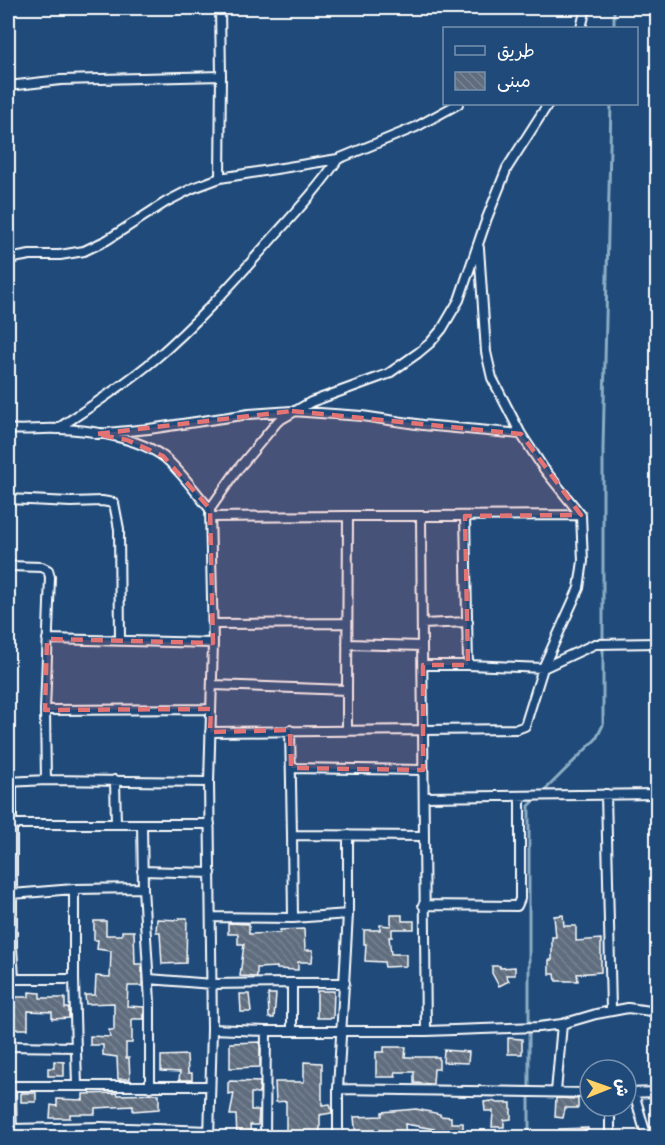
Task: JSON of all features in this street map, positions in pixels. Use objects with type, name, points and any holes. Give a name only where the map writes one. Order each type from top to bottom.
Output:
[{"type":"street","points":[[220,8],[220,178]]},
{"type":"street","points":[[581,27],[586,8]]},
{"type":"street","points":[[8,86],[61,80],[221,76]]},
{"type":"street","points":[[8,259],[84,251],[193,188],[220,178],[338,159],[416,127],[456,105]]},
{"type":"street","points":[[210,1086],[9,1086],[12,1133],[82,1127],[209,1134],[212,1029],[212,984],[209,782],[213,685],[210,513],[238,469],[278,420],[292,411],[388,374],[430,343],[451,316],[459,300],[507,168],[547,105]]},
{"type":"street","points":[[57,429],[110,395],[137,374],[211,306],[301,207],[338,159]]},
{"type":"street","points":[[210,732],[522,728],[526,722],[543,668],[579,588],[583,561],[581,515],[544,470],[521,434],[492,378],[486,352],[479,240]]},
{"type":"street","points":[[96,434],[149,429],[249,414],[292,411],[362,416],[423,425],[521,434]]},
{"type":"street","points":[[8,429],[22,431],[57,429],[96,434],[145,446],[163,456],[179,472],[210,513]]},
{"type":"street","points":[[8,499],[114,503],[119,529],[120,640]]},
{"type":"street","points":[[210,513],[348,516],[581,515]]},
{"type":"street","points":[[347,730],[348,516]]},
{"type":"street","points":[[422,516],[423,905],[426,1031]]},
{"type":"street","points":[[465,516],[468,665]]},
{"type":"street","points":[[8,566],[42,567],[48,570],[50,577],[45,710],[46,780]]},
{"type":"street","points":[[422,624],[468,622]]},
{"type":"street","points":[[213,624],[346,623]]},
{"type":"street","points":[[47,639],[213,643]]},
{"type":"street","points":[[423,665],[543,668],[595,644],[657,643]]},
{"type":"street","points":[[347,644],[422,646]]},
{"type":"street","points":[[213,685],[347,690]]},
{"type":"street","points":[[45,710],[211,710]]},
{"type":"street","points":[[290,730],[293,918]]},
{"type":"street","points":[[291,768],[423,770]]},
{"type":"street","points":[[74,979],[11,979],[10,782],[116,780],[209,782]]},
{"type":"street","points":[[116,780],[116,824]]},
{"type":"street","points":[[606,794],[611,1010]]},
{"type":"street","points":[[424,797],[657,794]]},
{"type":"street","points":[[423,905],[517,906],[520,899],[520,797]]},
{"type":"street","points":[[12,824],[210,824]]},
{"type":"street","points":[[142,824],[142,871],[149,979],[150,1087]]},
{"type":"street","points":[[292,835],[424,836]]},
{"type":"street","points":[[338,1137],[338,1089],[348,914],[348,835]]},
{"type":"street","points":[[142,871],[211,873]]},
{"type":"street","points":[[12,894],[74,889],[143,888]]},
{"type":"street","points":[[74,889],[77,1086]]},
{"type":"street","points":[[211,917],[293,918],[348,914]]},
{"type":"street","points":[[149,979],[212,984],[345,983]]},
{"type":"street","points":[[292,983],[292,1030]]},
{"type":"street","points":[[212,1029],[426,1031],[539,1027],[562,1024],[611,1010],[628,1008],[657,1012]]},
{"type":"street","points":[[556,1092],[562,1024]]},
{"type":"street","points":[[265,1137],[266,1031]]},
{"type":"street","points":[[8,1046],[76,1047]]},
{"type":"street","points":[[338,1089],[578,1093]]},
{"type":"street","points":[[638,1093],[657,1092]]},
{"type":"street","points":[[638,1114],[647,1137]]},
{"type":"street","points":[[610,1118],[610,1137]]},
{"type":"street","points":[[82,1127],[82,1137]]},
{"type":"highlighted area","points":[[292,411],[521,434],[581,515],[465,516],[468,665],[423,665],[423,770],[291,768],[290,730],[210,732],[211,709],[45,710],[47,639],[213,643],[210,509],[163,456],[127,440],[96,434]]},
{"type":"building","points":[[391,915],[402,915],[402,921],[414,921],[414,929],[392,929],[392,937],[389,937],[391,954],[406,954],[406,966],[385,967],[384,962],[365,961],[364,930],[380,930],[380,925],[391,926]]},
{"type":"building","points":[[563,915],[564,926],[576,926],[576,941],[601,939],[601,972],[577,974],[578,981],[556,981],[555,974],[549,974],[549,960],[552,960],[552,937],[556,937],[554,916]]},
{"type":"building","points":[[179,918],[187,918],[186,963],[162,964],[160,932],[156,932],[157,919],[179,920]]},
{"type":"building","points":[[94,921],[106,921],[106,935],[122,935],[122,931],[134,931],[135,964],[142,964],[142,986],[128,986],[127,1006],[144,1007],[144,1019],[132,1019],[132,1043],[126,1043],[130,1079],[118,1079],[117,1057],[103,1055],[103,1045],[90,1045],[90,1036],[110,1037],[109,1030],[114,1030],[114,1003],[86,1004],[85,995],[95,995],[96,976],[110,977],[111,951],[97,949],[98,940],[94,940]]},
{"type":"building","points":[[228,923],[249,924],[249,934],[280,933],[280,930],[304,929],[305,950],[313,950],[312,962],[298,962],[298,970],[277,969],[277,967],[257,968],[257,977],[240,976],[244,944],[238,944],[238,934],[228,934]]},
{"type":"building","points":[[492,966],[515,967],[515,975],[506,975],[509,981],[499,986],[492,973]]},
{"type":"building","points":[[317,991],[334,991],[333,1018],[317,1018]]},
{"type":"building","points":[[29,992],[40,993],[40,998],[65,998],[65,1008],[69,1008],[69,1018],[52,1019],[52,1012],[28,1011],[28,1029],[8,1029],[9,997],[29,997]]},
{"type":"building","points":[[240,994],[249,994],[251,1012],[241,1012]]},
{"type":"building","points":[[268,994],[276,994],[274,1018],[269,1018]]},
{"type":"building","points":[[508,1038],[522,1039],[522,1054],[508,1054]]},
{"type":"building","points":[[260,1042],[260,1067],[230,1068],[230,1043]]},
{"type":"building","points":[[384,1047],[406,1047],[405,1057],[439,1057],[439,1069],[434,1069],[433,1084],[414,1083],[414,1072],[395,1072],[396,1077],[376,1077],[376,1052],[384,1052]]},
{"type":"building","points":[[444,1050],[469,1052],[468,1063],[443,1062]]},
{"type":"building","points":[[187,1055],[188,1073],[192,1073],[192,1080],[179,1080],[180,1072],[161,1071],[161,1056]]},
{"type":"building","points":[[54,1061],[64,1062],[64,1076],[48,1076],[48,1068],[54,1068]]},
{"type":"building","points":[[304,1062],[322,1063],[322,1105],[330,1104],[332,1113],[320,1115],[320,1137],[286,1136],[286,1101],[276,1102],[275,1082],[304,1082]]},
{"type":"building","points":[[230,1081],[260,1082],[259,1093],[251,1093],[251,1110],[259,1110],[258,1125],[250,1125],[251,1137],[237,1137],[236,1115],[230,1115],[234,1093],[228,1094]]},
{"type":"building","points":[[21,1093],[36,1093],[36,1102],[21,1102]]},
{"type":"building","points":[[117,1093],[118,1095],[159,1094],[159,1109],[133,1111],[133,1106],[95,1108],[95,1114],[70,1114],[70,1118],[50,1118],[51,1105],[57,1106],[57,1099],[83,1100],[83,1094]]},
{"type":"building","points":[[556,1098],[578,1099],[578,1108],[565,1108],[563,1118],[555,1117]]},
{"type":"building","points":[[484,1102],[511,1103],[511,1119],[504,1120],[504,1127],[492,1127],[493,1111],[485,1111]]},
{"type":"building","points":[[416,1109],[451,1117],[451,1123],[463,1123],[463,1137],[434,1137],[434,1129],[405,1124],[406,1137],[356,1137],[354,1117],[382,1116],[382,1112]]},
{"type":"building","points":[[588,1128],[587,1137],[559,1137],[559,1129]]},
{"type":"waterway","points":[[614,8],[614,27]]},
{"type":"waterway","points":[[542,793],[596,739],[603,725],[603,448],[611,105]]},
{"type":"waterway","points":[[529,1138],[529,806],[537,798]]}]
